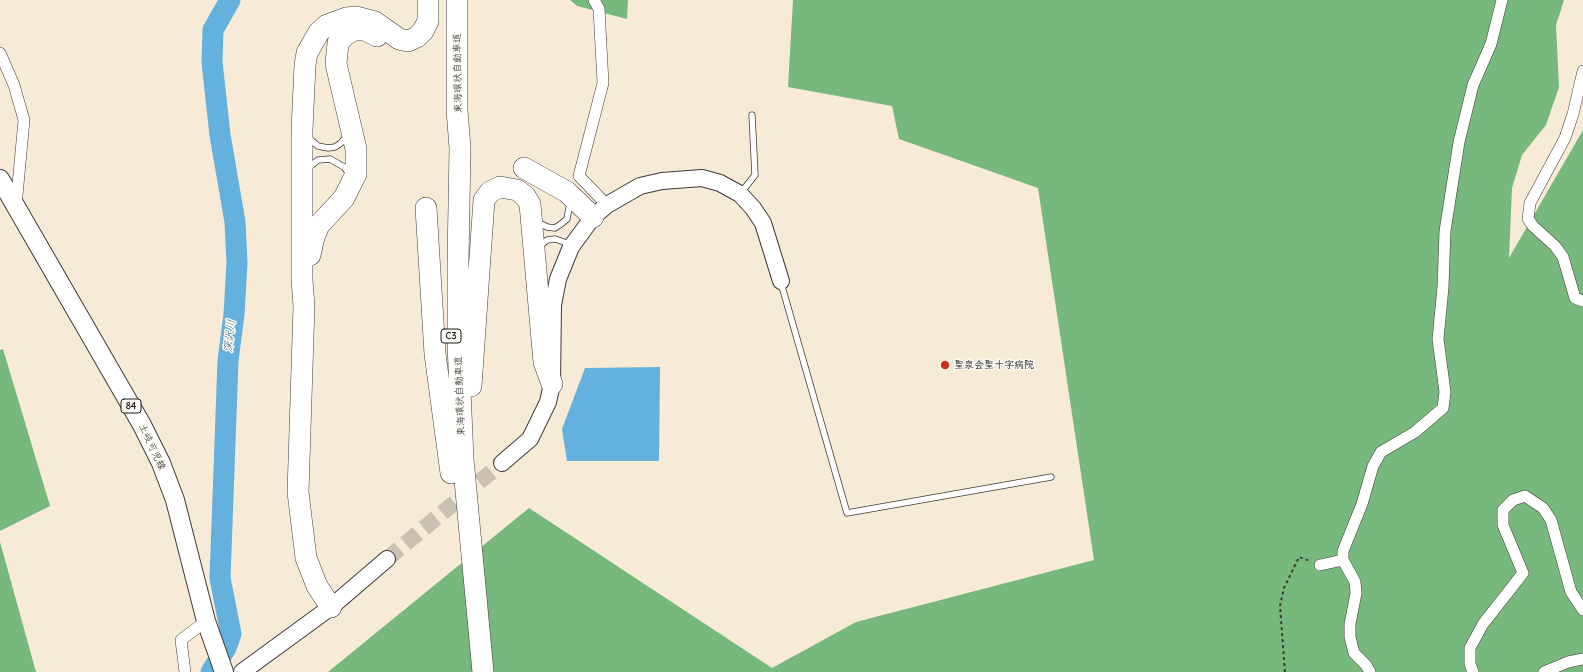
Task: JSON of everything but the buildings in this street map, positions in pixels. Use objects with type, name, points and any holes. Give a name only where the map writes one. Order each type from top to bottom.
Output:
[{"type":"highway","points":[[304,306],[302,280],[304,174],[302,130],[305,65],[307,53],[319,32],[336,20],[356,17],[375,22],[399,39],[408,40],[417,37],[423,31],[428,21],[428,0]]},
{"type":"highway","name":"東海環状自動車道","points":[[448,0],[450,316],[460,544],[483,672]]},
{"type":"highway","name":"東海環状自動車道","points":[[457,0],[458,110],[460,148],[458,344],[472,606],[473,672]]},
{"type":"highway","points":[[330,607],[317,586],[309,565],[301,529],[298,492],[304,306],[310,253],[314,237],[319,226],[344,198],[356,174],[357,162],[351,125],[336,64],[335,54],[338,43],[345,35],[354,30],[365,30],[376,35],[392,51]]},
{"type":"highway","points":[[524,168],[600,211]]},
{"type":"highway","points":[[472,606],[479,591],[471,492],[470,408],[484,200],[490,192],[500,187],[517,190],[525,196],[530,204],[544,362],[552,384]]},
{"type":"highway","points":[[426,208],[435,354],[451,469],[458,551],[472,606]]},
{"type":"main road","name":"土岐可児線","points":[[0,179],[142,425],[161,464],[175,500],[206,621],[224,672]]},
{"type":"street","points":[[594,0],[600,9],[603,83],[579,176],[600,211]]},
{"type":"street","points":[[1370,672],[1366,665],[1354,653],[1350,637],[1350,624],[1356,593],[1355,582],[1343,560],[1343,551],[1362,504],[1373,466],[1381,452],[1415,432],[1443,408],[1445,392],[1438,338],[1443,287],[1445,231],[1461,135],[1473,85],[1491,44],[1502,0]]},
{"type":"street","points":[[0,53],[14,84],[24,120],[16,206]]},
{"type":"street","points":[[1583,71],[1573,114],[1565,138],[1530,202],[1528,219],[1533,226],[1555,246],[1563,257],[1575,298],[1583,301]]},
{"type":"street","points":[[502,464],[530,439],[548,402],[552,384],[553,305],[558,279],[571,246],[600,211],[640,186],[684,178],[702,178],[720,183],[740,194],[753,208],[763,223],[781,281]]},
{"type":"street","points":[[1473,672],[1470,664],[1470,648],[1483,624],[1523,573],[1503,525],[1503,510],[1513,500],[1525,496],[1543,508],[1551,520],[1571,592],[1583,610]]},
{"type":"street","points":[[242,672],[330,607],[387,559]]},
{"type":"street","points":[[1320,565],[1343,560]]},
{"type":"street","points":[[185,672],[182,640],[206,621]]},
{"type":"street","points":[[1544,672],[1568,662],[1583,659]]},
{"type":"lane","points":[[740,194],[755,175],[752,115]]},
{"type":"lane","points":[[302,130],[310,141],[318,146],[328,148],[335,147],[341,143],[347,136],[351,125]]},
{"type":"lane","points":[[304,174],[310,166],[318,160],[330,159],[344,167],[349,175],[350,188]]},
{"type":"lane","points":[[532,219],[547,227],[555,228],[561,224],[567,219],[570,210],[567,192]]},
{"type":"lane","points":[[535,252],[547,240],[555,239],[571,246]]},
{"type":"lane","points":[[781,281],[847,514],[1051,477]]},
{"type":"path","points":[[1285,672],[1280,606],[1284,588],[1299,557],[1320,565]]},
{"type":"green space","points":[[570,0],[628,0],[627,19],[577,6]]},
{"type":"green space","points":[[793,0],[1564,0],[1556,25],[1559,87],[1546,125],[1522,155],[1512,188],[1509,258],[1583,130],[1583,672],[328,672],[529,508],[772,668],[856,622],[1094,560],[1038,188],[899,139],[892,106],[788,87]]},
{"type":"green space","points":[[3,349],[50,506],[0,531],[0,350]]},
{"type":"green space","points":[[0,542],[36,672],[0,672]]},
{"type":"water","points":[[660,367],[659,461],[567,461],[562,429],[585,368]]},
{"type":"waterway","name":"深沢川","points":[[211,672],[226,648],[231,634],[220,578],[228,361],[234,314],[237,263],[235,222],[220,135],[212,62],[213,30],[230,0]]},
{"type":"tunnel","points":[[387,559],[502,463]]},
{"type":"place","name":"聖泉会聖十字病院","points":[[945,365]]}]
